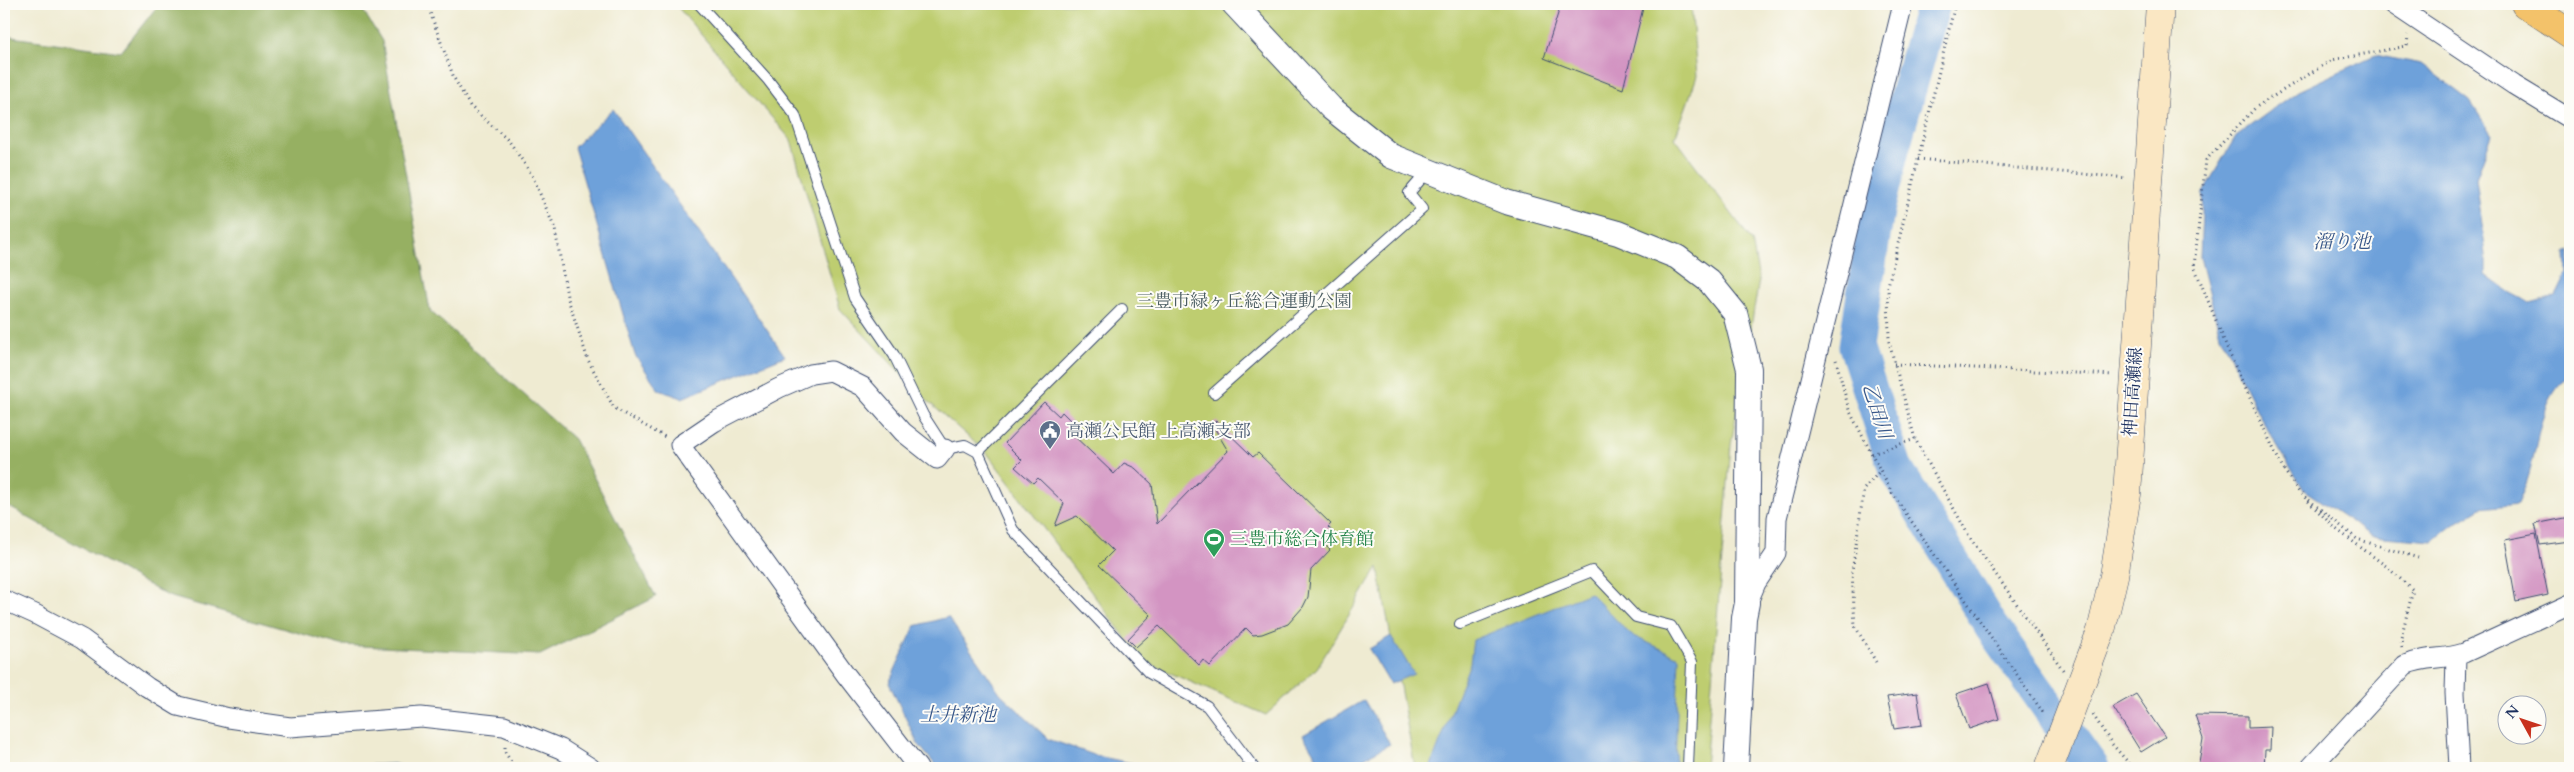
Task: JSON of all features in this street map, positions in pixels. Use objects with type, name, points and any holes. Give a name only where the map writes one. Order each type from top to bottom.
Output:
[{"type":"highway","points":[[2525,4],[2570,34]]},
{"type":"main road","name":"神田高瀬線","points":[[2049,768],[2062,739],[2102,630],[2114,576],[2127,494],[2160,4]]},
{"type":"street","points":[[1234,4],[1331,108],[1391,156],[1506,202],[1618,233],[1677,257],[1709,281],[1735,313],[1749,369],[1747,603],[1744,618],[1736,768]]},
{"type":"street","points":[[1747,603],[1756,583],[1776,553],[1777,518],[1903,4]]},
{"type":"street","points":[[2393,4],[2514,86],[2570,119]]},
{"type":"street","points":[[918,768],[846,675],[680,445],[714,422],[779,388],[811,374],[831,371],[863,386],[903,432],[936,459],[945,449]]},
{"type":"street","points":[[4,600],[82,639],[147,687],[178,706],[229,718],[290,727],[421,717],[504,726],[561,749],[591,768]]},
{"type":"street","points":[[2310,768],[2405,665],[2417,660],[2456,656],[2570,604]]},
{"type":"street","points":[[2456,656],[2455,693],[2459,768]]},
{"type":"lane","points":[[699,4],[768,80],[795,115],[855,298],[894,355],[923,415],[945,449],[966,445],[978,452],[1013,530],[1149,673],[1207,706],[1254,768]]},
{"type":"lane","points":[[1214,393],[1422,209],[1409,193],[1428,171]]},
{"type":"lane","points":[[978,452],[1122,309]]},
{"type":"lane","points":[[1460,624],[1592,571],[1636,617],[1671,626],[1692,662],[1688,768]]},
{"type":"path","points":[[427,4],[454,78],[470,106],[509,141],[532,175],[555,229],[567,296],[588,360],[614,408],[680,445]]},
{"type":"path","points":[[1955,4],[1888,286],[1889,342],[1894,364],[1915,439],[1968,536],[2079,693],[2112,744],[2133,768]]},
{"type":"path","points":[[2405,665],[2401,638],[2413,590],[2386,566],[2336,529],[2299,492],[2282,467],[2230,355],[2194,266],[2206,160],[2256,107],[2332,60],[2407,46],[2409,15]]},
{"type":"path","points":[[1918,159],[2148,179]]},
{"type":"path","points":[[1835,357],[1849,410],[1892,493],[2062,739]]},
{"type":"path","points":[[1894,364],[2134,376]]},
{"type":"path","points":[[1872,454],[1915,439]]},
{"type":"path","points":[[1876,662],[1855,626],[1852,572],[1864,489],[1880,470]]},
{"type":"path","points":[[2299,492],[2358,539],[2418,558]]},
{"type":"green space","points":[[159,4],[359,4],[382,41],[430,311],[574,439],[656,597],[540,655],[341,645],[168,596],[4,504],[4,36],[121,52]]},
{"type":"green space","name":"三豊市緑ヶ丘総合運動公園","points":[[675,4],[1691,4],[1697,76],[1675,138],[1752,241],[1759,280],[1731,445],[1705,768],[1415,768],[1378,567],[1317,668],[1266,715],[1143,661],[987,453],[923,397],[840,309],[791,140]]},
{"type":"water","name":"溜り池","points":[[2375,55],[2421,64],[2470,101],[2492,135],[2476,178],[2486,255],[2486,275],[2509,292],[2530,303],[2556,296],[2567,274],[2566,253],[2570,251],[2570,377],[2561,384],[2548,405],[2539,431],[2528,477],[2518,504],[2481,508],[2453,525],[2433,541],[2372,536],[2304,490],[2259,415],[2220,335],[2200,257],[2203,192],[2236,136],[2298,91]]},
{"type":"water","points":[[613,109],[785,356],[682,398],[659,390],[635,355],[574,147]]},
{"type":"water","points":[[1590,593],[1631,635],[1679,657],[1675,768],[1430,768],[1470,663],[1473,640]]},
{"type":"water","name":"土井新池","points":[[948,617],[1000,693],[1048,739],[1097,756],[1155,768],[938,768],[918,744],[889,683],[915,626]]},
{"type":"water","points":[[1391,636],[1414,674],[1390,684],[1369,649]]},
{"type":"water","points":[[1364,700],[1390,744],[1346,768],[1323,768],[1303,735]]},
{"type":"water","points":[[394,764],[411,768],[358,768],[365,765]]},
{"type":"building","points":[[1561,4],[1644,4],[1623,89],[1544,58]]},
{"type":"building","name":"三豊市総合体育館","points":[[1044,402],[1059,416],[1062,412],[1076,426],[1070,432],[1114,474],[1124,463],[1135,468],[1152,484],[1157,524],[1228,451],[1212,424],[1216,421],[1253,457],[1258,453],[1331,524],[1328,527],[1335,534],[1325,545],[1330,550],[1311,570],[1308,597],[1303,607],[1288,624],[1262,634],[1253,635],[1246,628],[1210,666],[1203,660],[1199,665],[1159,626],[1136,647],[1128,639],[1151,615],[1099,565],[1113,551],[1077,516],[1055,526],[1064,503],[1038,478],[1033,483],[1015,467],[1022,460],[1005,443]]},
{"type":"building","points":[[2570,517],[2570,541],[2540,545],[2535,524]]},
{"type":"building","points":[[2536,534],[2548,595],[2516,602],[2505,540]]},
{"type":"building","points":[[1989,683],[1999,719],[1969,729],[1956,694]]},
{"type":"building","points":[[1917,693],[1922,725],[1894,729],[1887,697]]},
{"type":"building","points":[[2136,694],[2165,737],[2141,752],[2113,707]]},
{"type":"building","points":[[2195,715],[2248,716],[2248,728],[2271,727],[2270,750],[2265,750],[2264,768],[2198,768],[2203,739]]},
{"type":"waterway","name":"乙田川","points":[[1933,4],[1892,149],[1877,211],[1856,346],[1895,467],[1991,626],[2092,768]]},
{"type":"place","name":"高瀬公民館 上高瀬支部","points":[[1050,450]]},
{"type":"place","name":"三豊市総合体育館","points":[[1214,558]]}]
